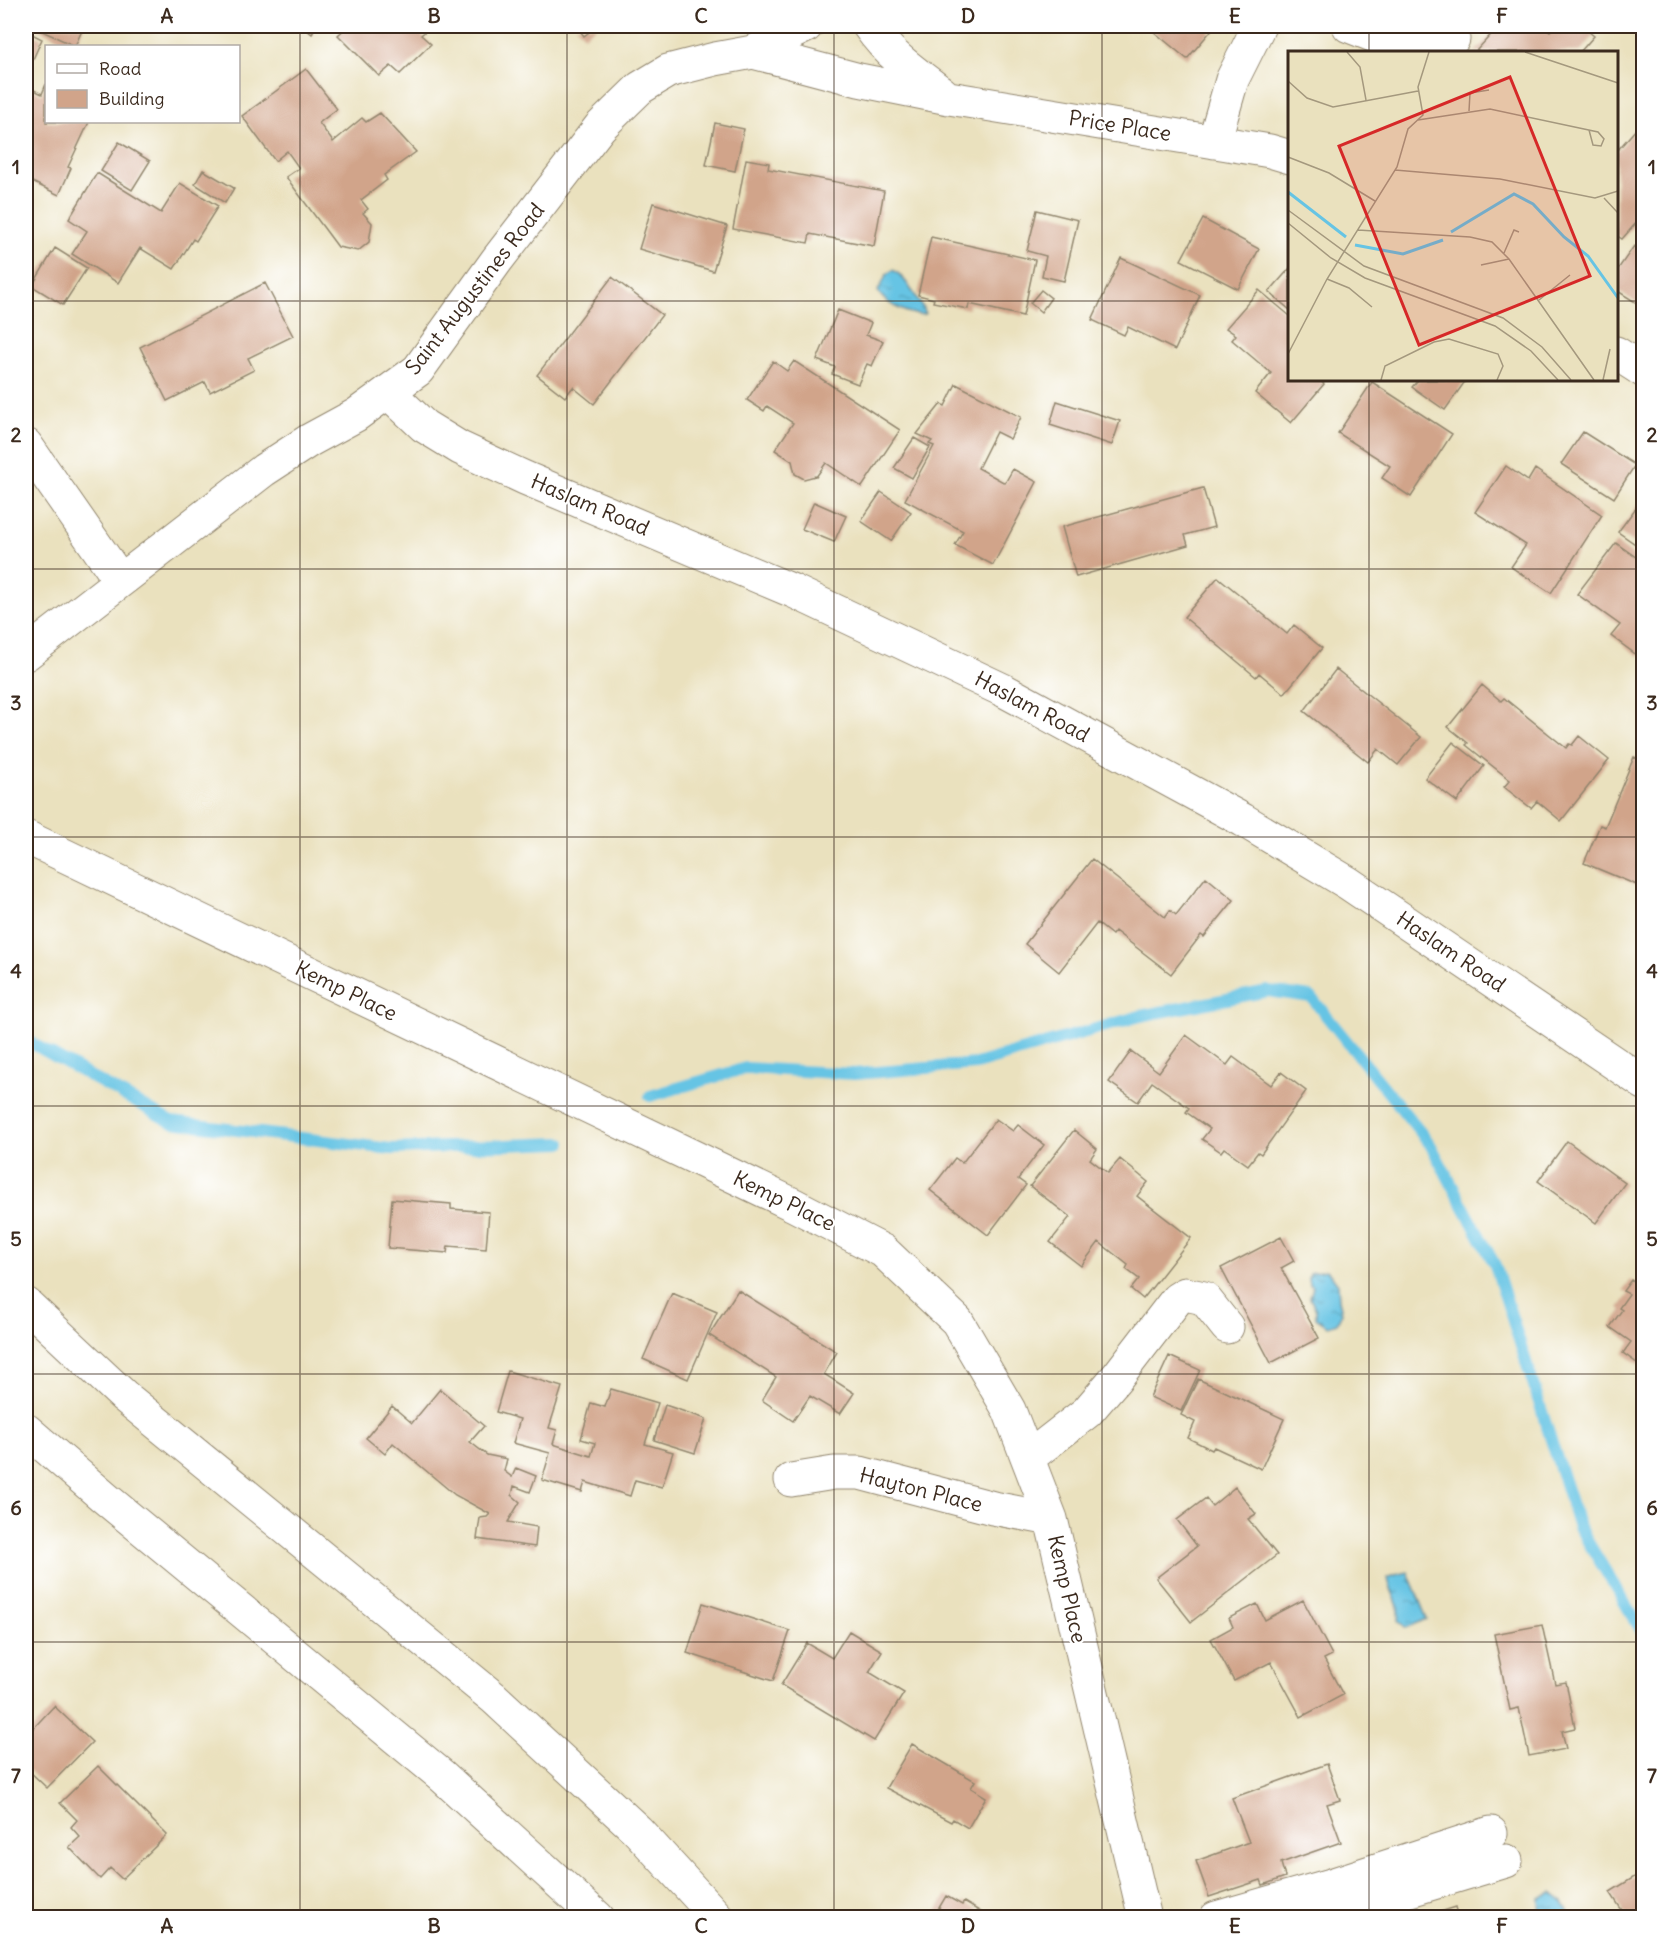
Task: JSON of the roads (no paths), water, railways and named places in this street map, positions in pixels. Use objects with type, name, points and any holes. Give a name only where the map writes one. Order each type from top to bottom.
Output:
[{"type":"main road","name":"Saint Augustines Road","points":[[26,654],[264,470],[310,440],[356,415],[417,370],[497,260],[600,127],[640,88],[668,70],[753,52],[806,26]]},
{"type":"main road","name":"Price Place","points":[[869,26],[878,39],[902,63],[949,98]]},
{"type":"main road","points":[[1214,142],[1232,80],[1259,26]]},
{"type":"main road","points":[[1349,26],[1388,47],[1416,48],[1453,39]]},
{"type":"main road","name":"Price Place","points":[[753,52],[859,80],[949,98],[1270,151],[1288,156]]},
{"type":"main road","points":[[1618,354],[1644,372]]},
{"type":"main road","name":"Haslam Road","points":[[388,392],[424,426],[460,448],[525,478],[793,591],[1005,691],[1232,814],[1348,882],[1644,1083]]},
{"type":"main road","points":[[26,445],[120,580]]},
{"type":"main road","name":"Kemp Place","points":[[26,837],[794,1205],[883,1251],[957,1321],[1009,1410],[1051,1519],[1145,1917]]},
{"type":"main road","points":[[1028,1458],[1087,1412],[1177,1299],[1185,1294],[1204,1298],[1227,1327]]},
{"type":"main road","points":[[26,1304],[124,1396],[494,1698],[637,1830],[718,1917]]},
{"type":"main road","points":[[26,1430],[114,1506],[441,1775],[598,1917]]},
{"type":"main road","name":"Hayton Place","points":[[791,1480],[834,1473],[860,1473],[982,1506],[1051,1519]]},
{"type":"main road","points":[[1216,1917],[1331,1885],[1498,1847],[1317,1917]]},
{"type":"water","points":[[893,270],[906,282],[925,314],[913,314],[892,305],[881,296],[878,291],[887,274]]},
{"type":"water","points":[[1325,1270],[1338,1284],[1342,1312],[1337,1323],[1328,1326],[1316,1318],[1316,1310],[1310,1298],[1313,1287],[1309,1284],[1308,1278],[1311,1273]]},
{"type":"water","points":[[1408,1572],[1427,1619],[1406,1628],[1399,1620],[1399,1610],[1388,1578]]},
{"type":"water","points":[[1552,1893],[1562,1901],[1572,1917],[1541,1917],[1540,1899]]},
{"type":"waterway","points":[[650,1096],[746,1068],[854,1074],[976,1064],[1140,1016],[1268,991],[1311,997],[1430,1144],[1495,1265],[1579,1527],[1644,1635]]},
{"type":"waterway","points":[[26,1040],[171,1122],[391,1149],[561,1143]]}]
